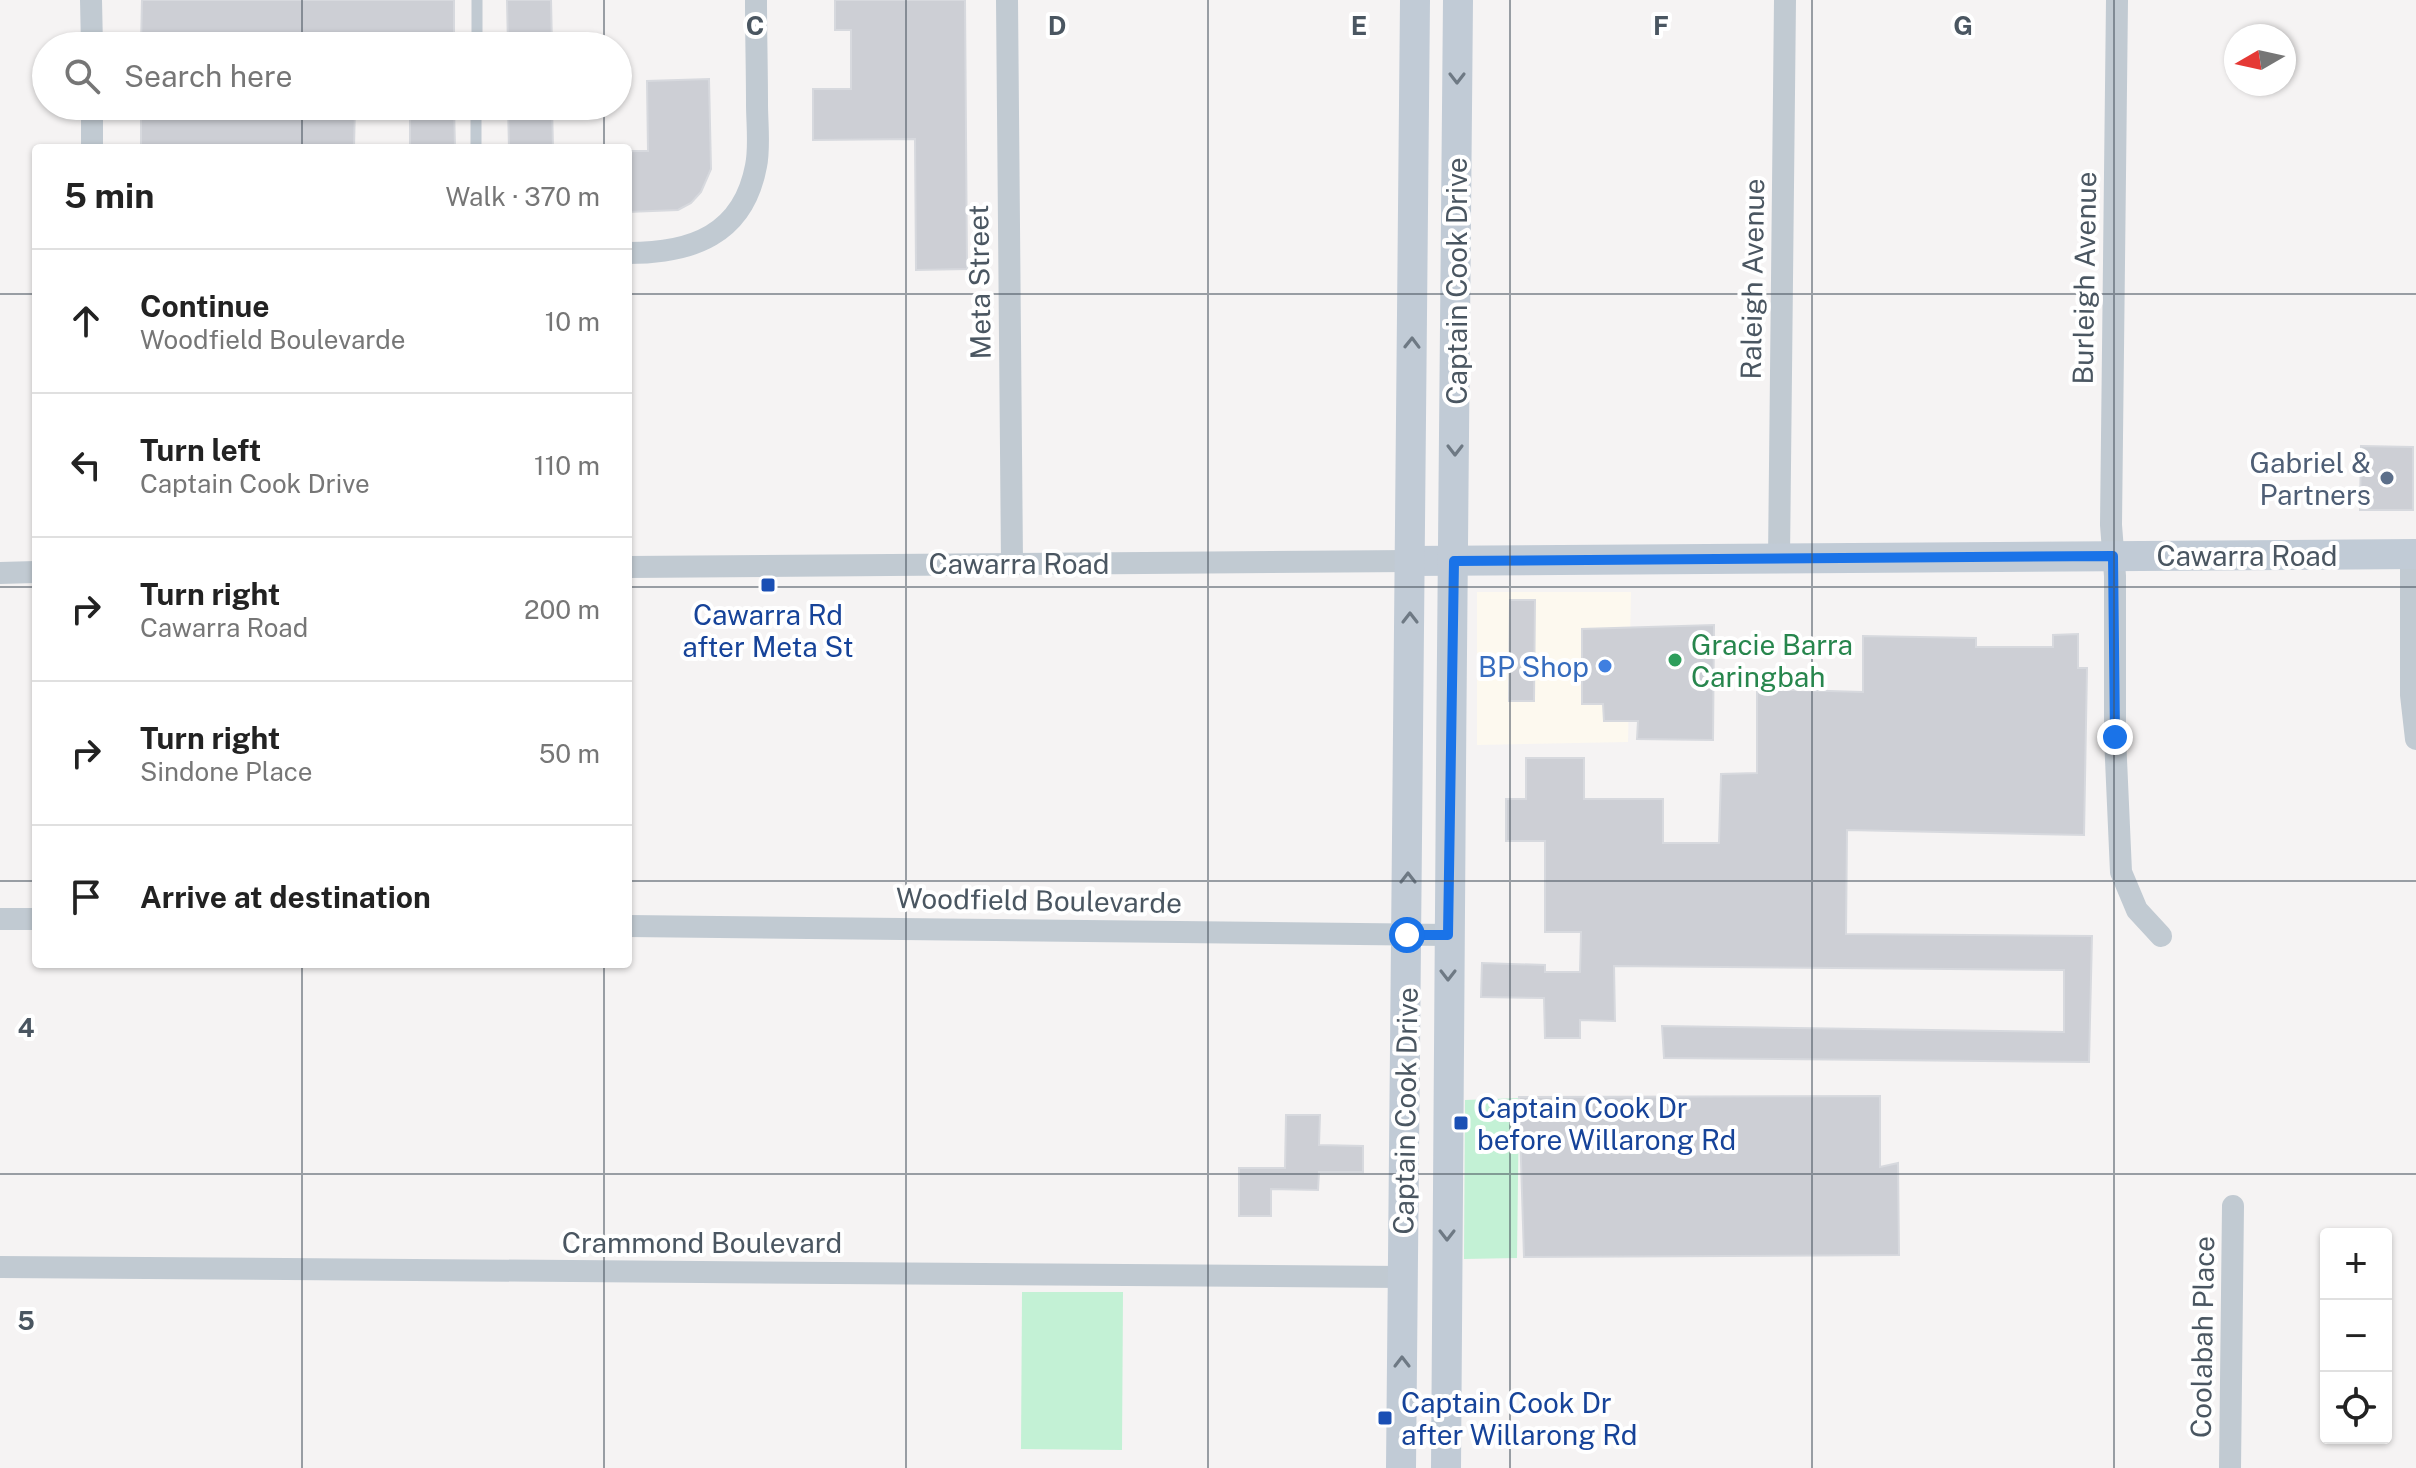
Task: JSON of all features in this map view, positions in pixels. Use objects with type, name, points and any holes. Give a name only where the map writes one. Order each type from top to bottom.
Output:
[{"type":"main road","name":"Captain Cook Drive","points":[[1401,1468],[1415,0]]},
{"type":"main road","name":"Captain Cook Drive","points":[[1446,1468],[1458,0]]},
{"type":"main road","name":"Cawarra Road","points":[[1454,561],[2414,554]]},
{"type":"main road","points":[[1410,561],[1454,561]]},
{"type":"street","points":[[91,0],[92,32]]},
{"type":"street","points":[[632,253],[705,241],[727,224],[745,200],[757,165],[756,0]]},
{"type":"street","name":"Meta Street","points":[[1007,0],[1012,563]]},
{"type":"street","name":"Raleigh Avenue","points":[[1779,559],[1785,0]]},
{"type":"street","name":"Burleigh Avenue","points":[[2117,0],[2111,525],[2121,872],[2137,910],[2161,936]]},
{"type":"street","points":[[92,120],[92,144]]},
{"type":"street","points":[[2414,554],[2411,704],[2416,739]]},
{"type":"street","name":"Cawarra Road","points":[[632,567],[1410,561]]},
{"type":"street","points":[[0,573],[32,572]]},
{"type":"street","points":[[0,919],[32,919]]},
{"type":"street","name":"Woodfield Boulevarde","points":[[632,926],[1448,935]]},
{"type":"street","name":"Coolabah Place","points":[[2230,1468],[2233,1206]]},
{"type":"street","name":"Crammond Boulevard","points":[[0,1267],[1403,1277]]},
{"type":"lane","points":[[477,0],[477,32]]},
{"type":"lane","points":[[476,120],[476,144]]},
{"type":"shaded area","points":[[1477,592],[1631,592],[1628,742],[1477,745]]},
{"type":"green space","points":[[1519,1098],[1517,1258],[1464,1259],[1465,1100]]},
{"type":"green space","points":[[1022,1292],[1123,1292],[1122,1450],[1021,1449]]},
{"type":"building","points":[[142,0],[454,0],[454,32],[141,32]]},
{"type":"building","points":[[507,0],[551,0],[552,32],[508,32]]},
{"type":"building","points":[[835,0],[965,0],[967,269],[916,270],[915,139],[813,140],[813,89],[851,89],[851,30],[835,30]]},
{"type":"building","points":[[709,79],[711,169],[701,192],[691,203],[678,210],[632,212],[632,151],[648,151],[647,81]]},
{"type":"building","points":[[141,120],[355,120],[354,144],[141,144]]},
{"type":"building","points":[[410,120],[454,120],[455,144],[410,144]]},
{"type":"building","points":[[508,120],[552,120],[553,144],[509,144]]},
{"type":"building","name":"Gabriel & Partners","points":[[2361,446],[2413,447],[2413,510],[2360,510]]},
{"type":"building","points":[[1510,600],[1535,600],[1534,701],[1509,701]]},
{"type":"building","points":[[1714,625],[1713,740],[1637,739],[1638,721],[1604,721],[1603,704],[1582,704],[1582,629]]},
{"type":"building","points":[[2078,634],[2078,668],[2087,668],[2084,835],[1847,830],[1846,934],[2092,936],[2089,1062],[1664,1058],[1662,1026],[2064,1032],[2064,970],[1614,966],[1615,1021],[1580,1020],[1580,1038],[1545,1038],[1544,998],[1481,997],[1482,963],[1545,965],[1545,972],[1580,972],[1581,932],[1545,932],[1545,841],[1506,841],[1506,799],[1526,799],[1526,758],[1584,758],[1584,799],[1663,799],[1663,843],[1719,843],[1721,774],[1757,773],[1757,689],[1863,692],[1863,636],[1976,638],[1976,647],[2053,647],[2053,635]]},
{"type":"building","points":[[1880,1096],[1880,1167],[1898,1163],[1899,1255],[1524,1257],[1519,1097]]},
{"type":"building","points":[[1286,1115],[1320,1115],[1319,1145],[1363,1146],[1363,1172],[1319,1172],[1318,1190],[1271,1189],[1271,1216],[1239,1216],[1239,1168],[1285,1168]]},
{"type":"place","name":"Gabriel & Partners","points":[[2387,478]]},
{"type":"place","name":"Cawarra Rd after Meta St","points":[[768,585]]},
{"type":"place","name":"Gracie Barra Caringbah","points":[[1675,660]]},
{"type":"place","name":"BP Shop","points":[[1605,666]]},
{"type":"place","name":"Captain Cook Dr before Willarong Rd","points":[[1461,1123]]},
{"type":"place","name":"Captain Cook Dr after Willarong Rd","points":[[1385,1418]]},
{"type":"route","points":[[1407,935],[1448,935],[1454,561],[2113,556],[2115,737]]}]
